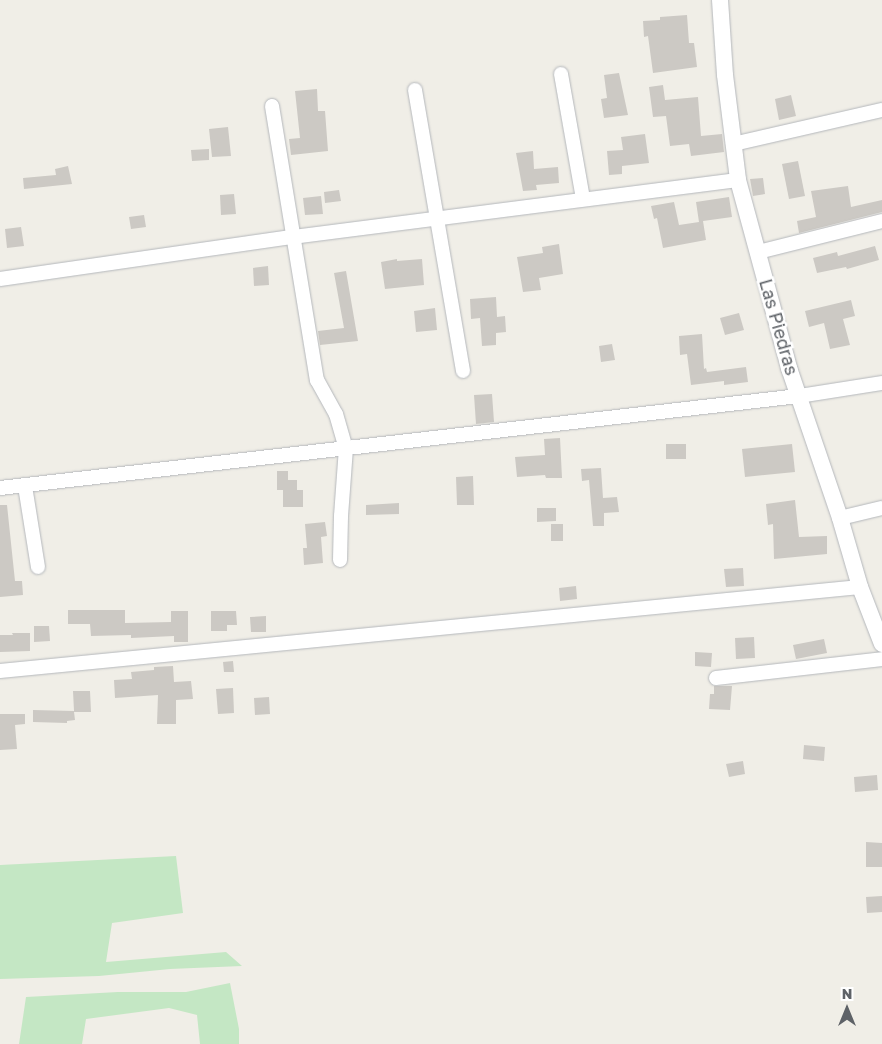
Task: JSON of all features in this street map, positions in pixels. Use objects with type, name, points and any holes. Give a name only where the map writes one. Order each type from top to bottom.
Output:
[{"type":"street","name":"Las Piedras","points":[[720,0],[724,75],[738,180],[799,396],[840,518],[860,587],[882,644]]},
{"type":"street","points":[[561,74],[583,200]]},
{"type":"street","points":[[414,90],[463,371]]},
{"type":"street","points":[[272,106],[317,380],[336,414],[346,448],[340,560]]},
{"type":"street","points":[[733,144],[882,110]]},
{"type":"street","points":[[0,279],[293,237],[738,180]]},
{"type":"street","points":[[758,252],[882,221]]},
{"type":"street","points":[[0,488],[799,396],[882,383]]},
{"type":"street","points":[[25,486],[38,567]]},
{"type":"street","points":[[840,518],[882,508]]},
{"type":"street","points":[[0,671],[860,587]]},
{"type":"street","points":[[716,678],[882,658]]},
{"type":"green space","points":[[176,856],[183,913],[112,923],[106,962],[226,952],[242,966],[170,969],[99,976],[0,979],[0,865]]},
{"type":"green space","points":[[230,983],[239,1029],[239,1044],[200,1044],[197,1015],[169,1008],[86,1019],[82,1044],[19,1044],[26,997],[118,992],[186,992]]},
{"type":"building","points":[[687,15],[689,43],[694,43],[697,67],[653,73],[648,36],[644,37],[643,21],[660,20],[660,17]]},
{"type":"building","points":[[619,73],[628,115],[604,118],[601,99],[607,98],[604,75]]},
{"type":"building","points":[[663,85],[665,100],[698,97],[701,136],[722,134],[724,152],[691,156],[689,144],[670,146],[666,116],[653,117],[649,87]]},
{"type":"building","points":[[317,89],[318,111],[325,111],[328,151],[291,155],[289,139],[300,138],[295,91]]},
{"type":"building","points":[[791,95],[796,116],[779,120],[775,99]]},
{"type":"building","points":[[228,127],[231,156],[212,157],[209,129]]},
{"type":"building","points":[[645,134],[649,163],[622,166],[622,174],[609,175],[607,151],[623,150],[621,137]]},
{"type":"building","points":[[209,149],[209,160],[192,161],[191,150]]},
{"type":"building","points":[[533,151],[534,169],[558,167],[559,183],[536,185],[537,190],[523,191],[516,153]]},
{"type":"building","points":[[798,161],[805,196],[789,199],[782,164]]},
{"type":"building","points":[[68,166],[72,184],[24,189],[23,178],[56,175],[55,169]]},
{"type":"building","points":[[763,178],[765,194],[753,196],[750,179]]},
{"type":"building","points":[[848,186],[851,207],[882,200],[882,212],[799,233],[797,221],[816,217],[811,191]]},
{"type":"building","points":[[339,190],[341,201],[325,203],[324,192]]},
{"type":"building","points":[[234,194],[236,214],[221,215],[220,195]]},
{"type":"building","points":[[321,196],[323,214],[305,215],[303,198]]},
{"type":"building","points":[[729,197],[732,217],[703,221],[706,240],[663,248],[657,218],[654,219],[651,206],[674,202],[679,225],[699,222],[696,202]]},
{"type":"building","points":[[144,215],[146,227],[131,229],[129,217]]},
{"type":"building","points":[[21,227],[24,246],[7,248],[5,229]]},
{"type":"building","points":[[559,244],[563,274],[539,278],[541,290],[523,292],[517,257],[543,253],[542,247]]},
{"type":"building","points":[[875,246],[879,260],[847,269],[846,267],[817,273],[813,258],[837,252],[838,256]]},
{"type":"building","points":[[397,259],[397,261],[422,259],[424,285],[385,289],[381,262]]},
{"type":"building","points":[[268,266],[269,285],[254,286],[253,268]]},
{"type":"building","points":[[346,271],[358,341],[320,345],[318,331],[344,328],[334,273]]},
{"type":"building","points":[[496,297],[497,317],[505,316],[506,332],[496,333],[496,345],[482,346],[480,318],[471,319],[470,299]]},
{"type":"building","points":[[851,300],[855,316],[843,319],[850,345],[830,349],[824,323],[809,327],[805,311]]},
{"type":"building","points":[[435,308],[437,330],[416,332],[414,311]]},
{"type":"building","points":[[739,313],[744,330],[725,335],[720,318]]},
{"type":"building","points":[[702,334],[704,369],[706,368],[707,372],[746,367],[748,382],[724,385],[724,381],[691,385],[687,354],[680,355],[679,336]]},
{"type":"building","points":[[612,344],[615,360],[601,362],[599,346]]},
{"type":"building","points":[[492,394],[494,422],[476,424],[474,395]]},
{"type":"building","points":[[560,438],[562,478],[546,478],[545,475],[517,477],[515,457],[545,455],[544,439]]},
{"type":"building","points":[[666,444],[686,444],[686,459],[666,459]]},
{"type":"building","points":[[792,444],[795,472],[745,477],[742,449]]},
{"type":"building","points":[[601,468],[603,498],[617,497],[619,512],[604,513],[604,526],[593,526],[589,480],[582,481],[581,469]]},
{"type":"building","points":[[277,471],[288,471],[288,480],[297,480],[297,490],[303,490],[303,507],[283,507],[283,490],[277,490]]},
{"type":"building","points":[[473,476],[474,505],[457,505],[456,477]]},
{"type":"building","points":[[795,500],[799,537],[827,536],[827,554],[774,559],[773,524],[768,525],[766,504]]},
{"type":"building","points":[[399,503],[399,514],[366,515],[366,505]]},
{"type":"building","points":[[0,505],[7,505],[15,581],[22,581],[23,595],[0,597]]},
{"type":"building","points":[[537,508],[556,508],[556,521],[537,522]]},
{"type":"building","points":[[325,522],[327,536],[321,537],[323,563],[304,565],[303,548],[307,548],[305,524]]},
{"type":"building","points":[[551,524],[563,524],[563,541],[551,541]]},
{"type":"building","points":[[743,568],[744,586],[726,587],[724,569]]},
{"type":"building","points":[[576,586],[577,599],[560,601],[559,588]]},
{"type":"building","points":[[68,610],[125,610],[125,623],[171,622],[171,611],[188,611],[188,642],[174,642],[174,636],[131,638],[131,635],[91,636],[90,624],[68,624]]},
{"type":"building","points":[[211,611],[236,611],[237,625],[227,625],[227,631],[211,631]]},
{"type":"building","points":[[266,616],[266,632],[251,632],[250,617]]},
{"type":"building","points":[[34,626],[49,626],[50,641],[34,642]]},
{"type":"building","points":[[12,633],[30,633],[30,651],[0,652],[0,635],[13,635]]},
{"type":"building","points":[[754,637],[755,658],[736,659],[735,638]]},
{"type":"building","points":[[824,639],[827,653],[796,659],[793,645]]},
{"type":"building","points":[[695,652],[712,653],[711,667],[695,666]]},
{"type":"building","points":[[233,661],[234,672],[224,672],[223,662]]},
{"type":"building","points":[[173,666],[174,682],[191,681],[193,699],[176,700],[176,724],[157,724],[158,695],[115,698],[114,680],[132,679],[131,672],[154,670],[154,667]]},
{"type":"building","points":[[714,686],[732,686],[730,710],[709,709],[710,694],[714,694]]},
{"type":"building","points":[[233,688],[234,713],[218,714],[216,689]]},
{"type":"building","points":[[73,691],[90,691],[91,712],[74,712],[75,720],[67,721],[67,723],[33,722],[33,710],[74,711]]},
{"type":"building","points":[[269,697],[270,714],[255,715],[254,698]]},
{"type":"building","points":[[0,714],[25,714],[25,724],[15,725],[17,749],[0,750]]},
{"type":"building","points":[[804,745],[825,747],[824,761],[803,759]]},
{"type":"building","points":[[743,761],[745,774],[729,777],[726,764]]},
{"type":"building","points":[[877,775],[878,790],[855,792],[854,777]]},
{"type":"building","points":[[866,842],[882,843],[882,867],[866,867]]},
{"type":"building","points":[[882,896],[882,912],[867,913],[866,897]]}]
